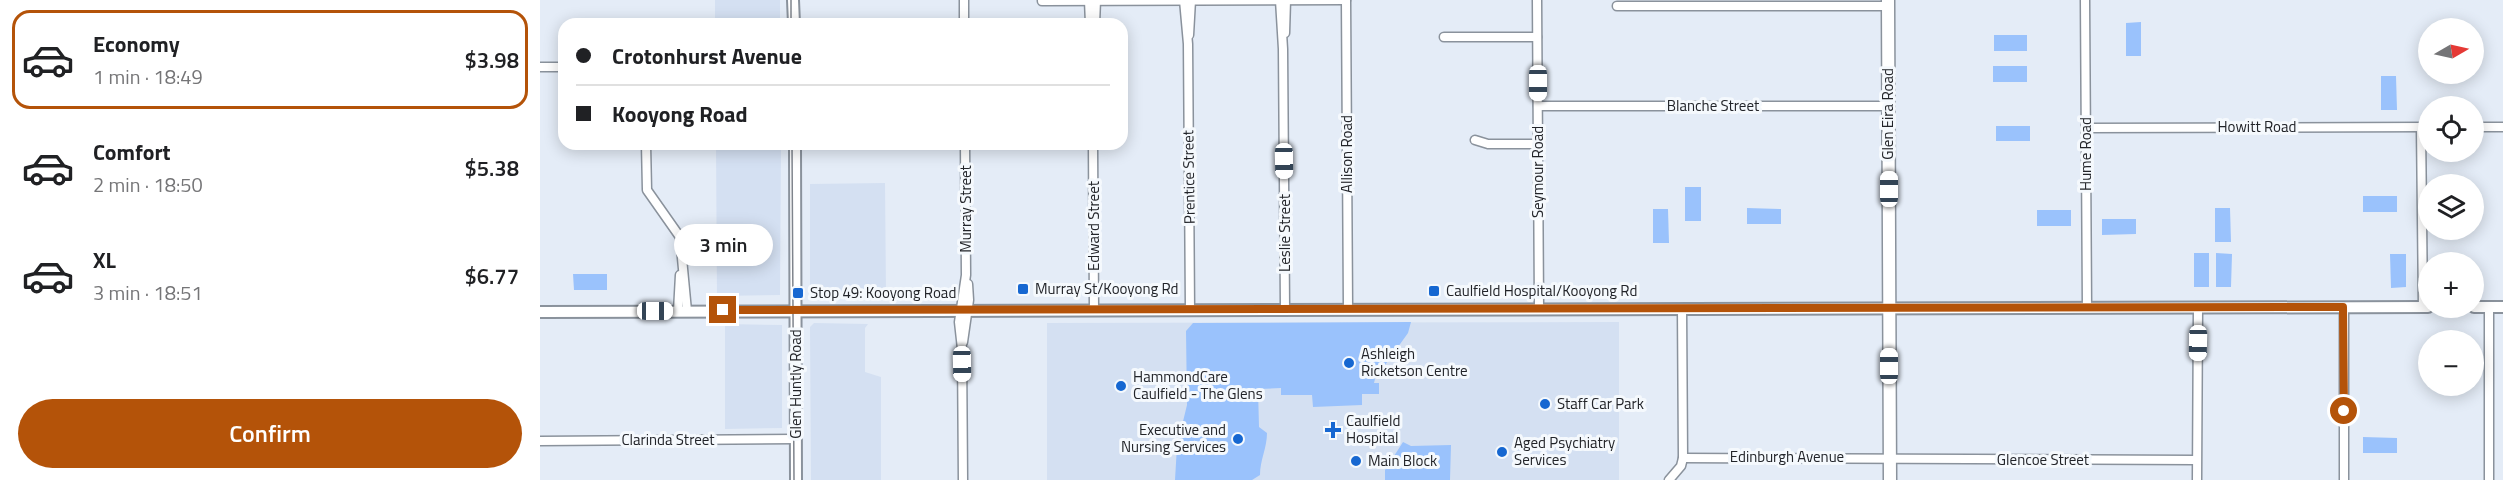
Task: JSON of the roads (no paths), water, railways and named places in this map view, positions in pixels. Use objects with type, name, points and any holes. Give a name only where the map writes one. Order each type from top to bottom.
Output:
[{"type":"main road","name":"Glen Eira Road","points":[[1888,3],[1890,480]]},
{"type":"street","points":[[793,0],[794,18]]},
{"type":"street","points":[[964,0],[964,18]]},
{"type":"street","points":[[1042,1],[1346,0]]},
{"type":"street","name":"Allison Road","points":[[1346,0],[1348,308]]},
{"type":"street","name":"Seymour Road","points":[[1537,0],[1539,308]]},
{"type":"street","name":"Hume Road","points":[[2085,0],[2087,308]]},
{"type":"street","points":[[1090,18],[1092,1]]},
{"type":"street","points":[[1092,1],[1094,18]]},
{"type":"street","name":"Prentice Street","points":[[1188,1],[1190,310]]},
{"type":"street","name":"Leslie Street","points":[[1283,1],[1285,308]]},
{"type":"street","points":[[1617,6],[1888,3]]},
{"type":"street","points":[[1444,37],[1538,37]]},
{"type":"street","points":[[540,67],[558,67]]},
{"type":"street","name":"Blanche Street","points":[[1538,106],[1888,106]]},
{"type":"street","name":"Howitt Road","points":[[2086,128],[2418,127]]},
{"type":"street","points":[[2484,127],[2503,127]]},
{"type":"street","points":[[1475,140],[1488,144],[1538,144]]},
{"type":"street","points":[[646,150],[647,190],[678,232],[682,263],[683,311]]},
{"type":"street","name":"Glen Huntly Road","points":[[795,150],[796,480]]},
{"type":"street","name":"Murray Street","points":[[963,480],[962,349],[964,309],[969,290],[966,275],[965,150]]},
{"type":"street","name":"Edward Street","points":[[1093,150],[1094,309]]},
{"type":"street","points":[[2425,162],[2426,252]]},
{"type":"street","points":[[2343,307],[2344,480]]},
{"type":"street","points":[[540,312],[1285,308],[2418,307]]},
{"type":"street","points":[[2484,307],[2503,307]]},
{"type":"street","points":[[2489,307],[2489,480]]},
{"type":"street","points":[[1669,480],[1681,466],[1683,458],[1682,308]]},
{"type":"street","points":[[2196,480],[2198,308]]},
{"type":"street","name":"Clarinda Street","points":[[540,441],[796,439]]},
{"type":"street","name":"Edinburgh Avenue","points":[[1683,458],[1890,459]]},
{"type":"street","name":"Glencoe Street","points":[[1890,459],[2196,460]]},
{"type":"tram line","points":[[791,0],[791,18]]},
{"type":"tram line","points":[[792,150],[794,480]]},
{"type":"place","name":"Murray St/Kooyong Rd","points":[[1023,289]]},
{"type":"place","name":"Caulfield Hospital/Kooyong Rd","points":[[1434,291]]},
{"type":"place","name":"Stop 49: Kooyong Road","points":[[798,293]]},
{"type":"place","name":"Ashleigh Ricketson Centre","points":[[1349,363]]},
{"type":"place","name":"HammondCare Caulfield - The Glens","points":[[1121,386]]},
{"type":"place","name":"Staff Car Park","points":[[1545,404]]},
{"type":"place","name":"Caulfield Hospital","points":[[1333,430]]},
{"type":"place","name":"Executive and Nursing Services","points":[[1238,439]]},
{"type":"place","name":"Aged Psychiatry Services","points":[[1502,452]]},
{"type":"place","name":"Main Block","points":[[1356,461]]}]
